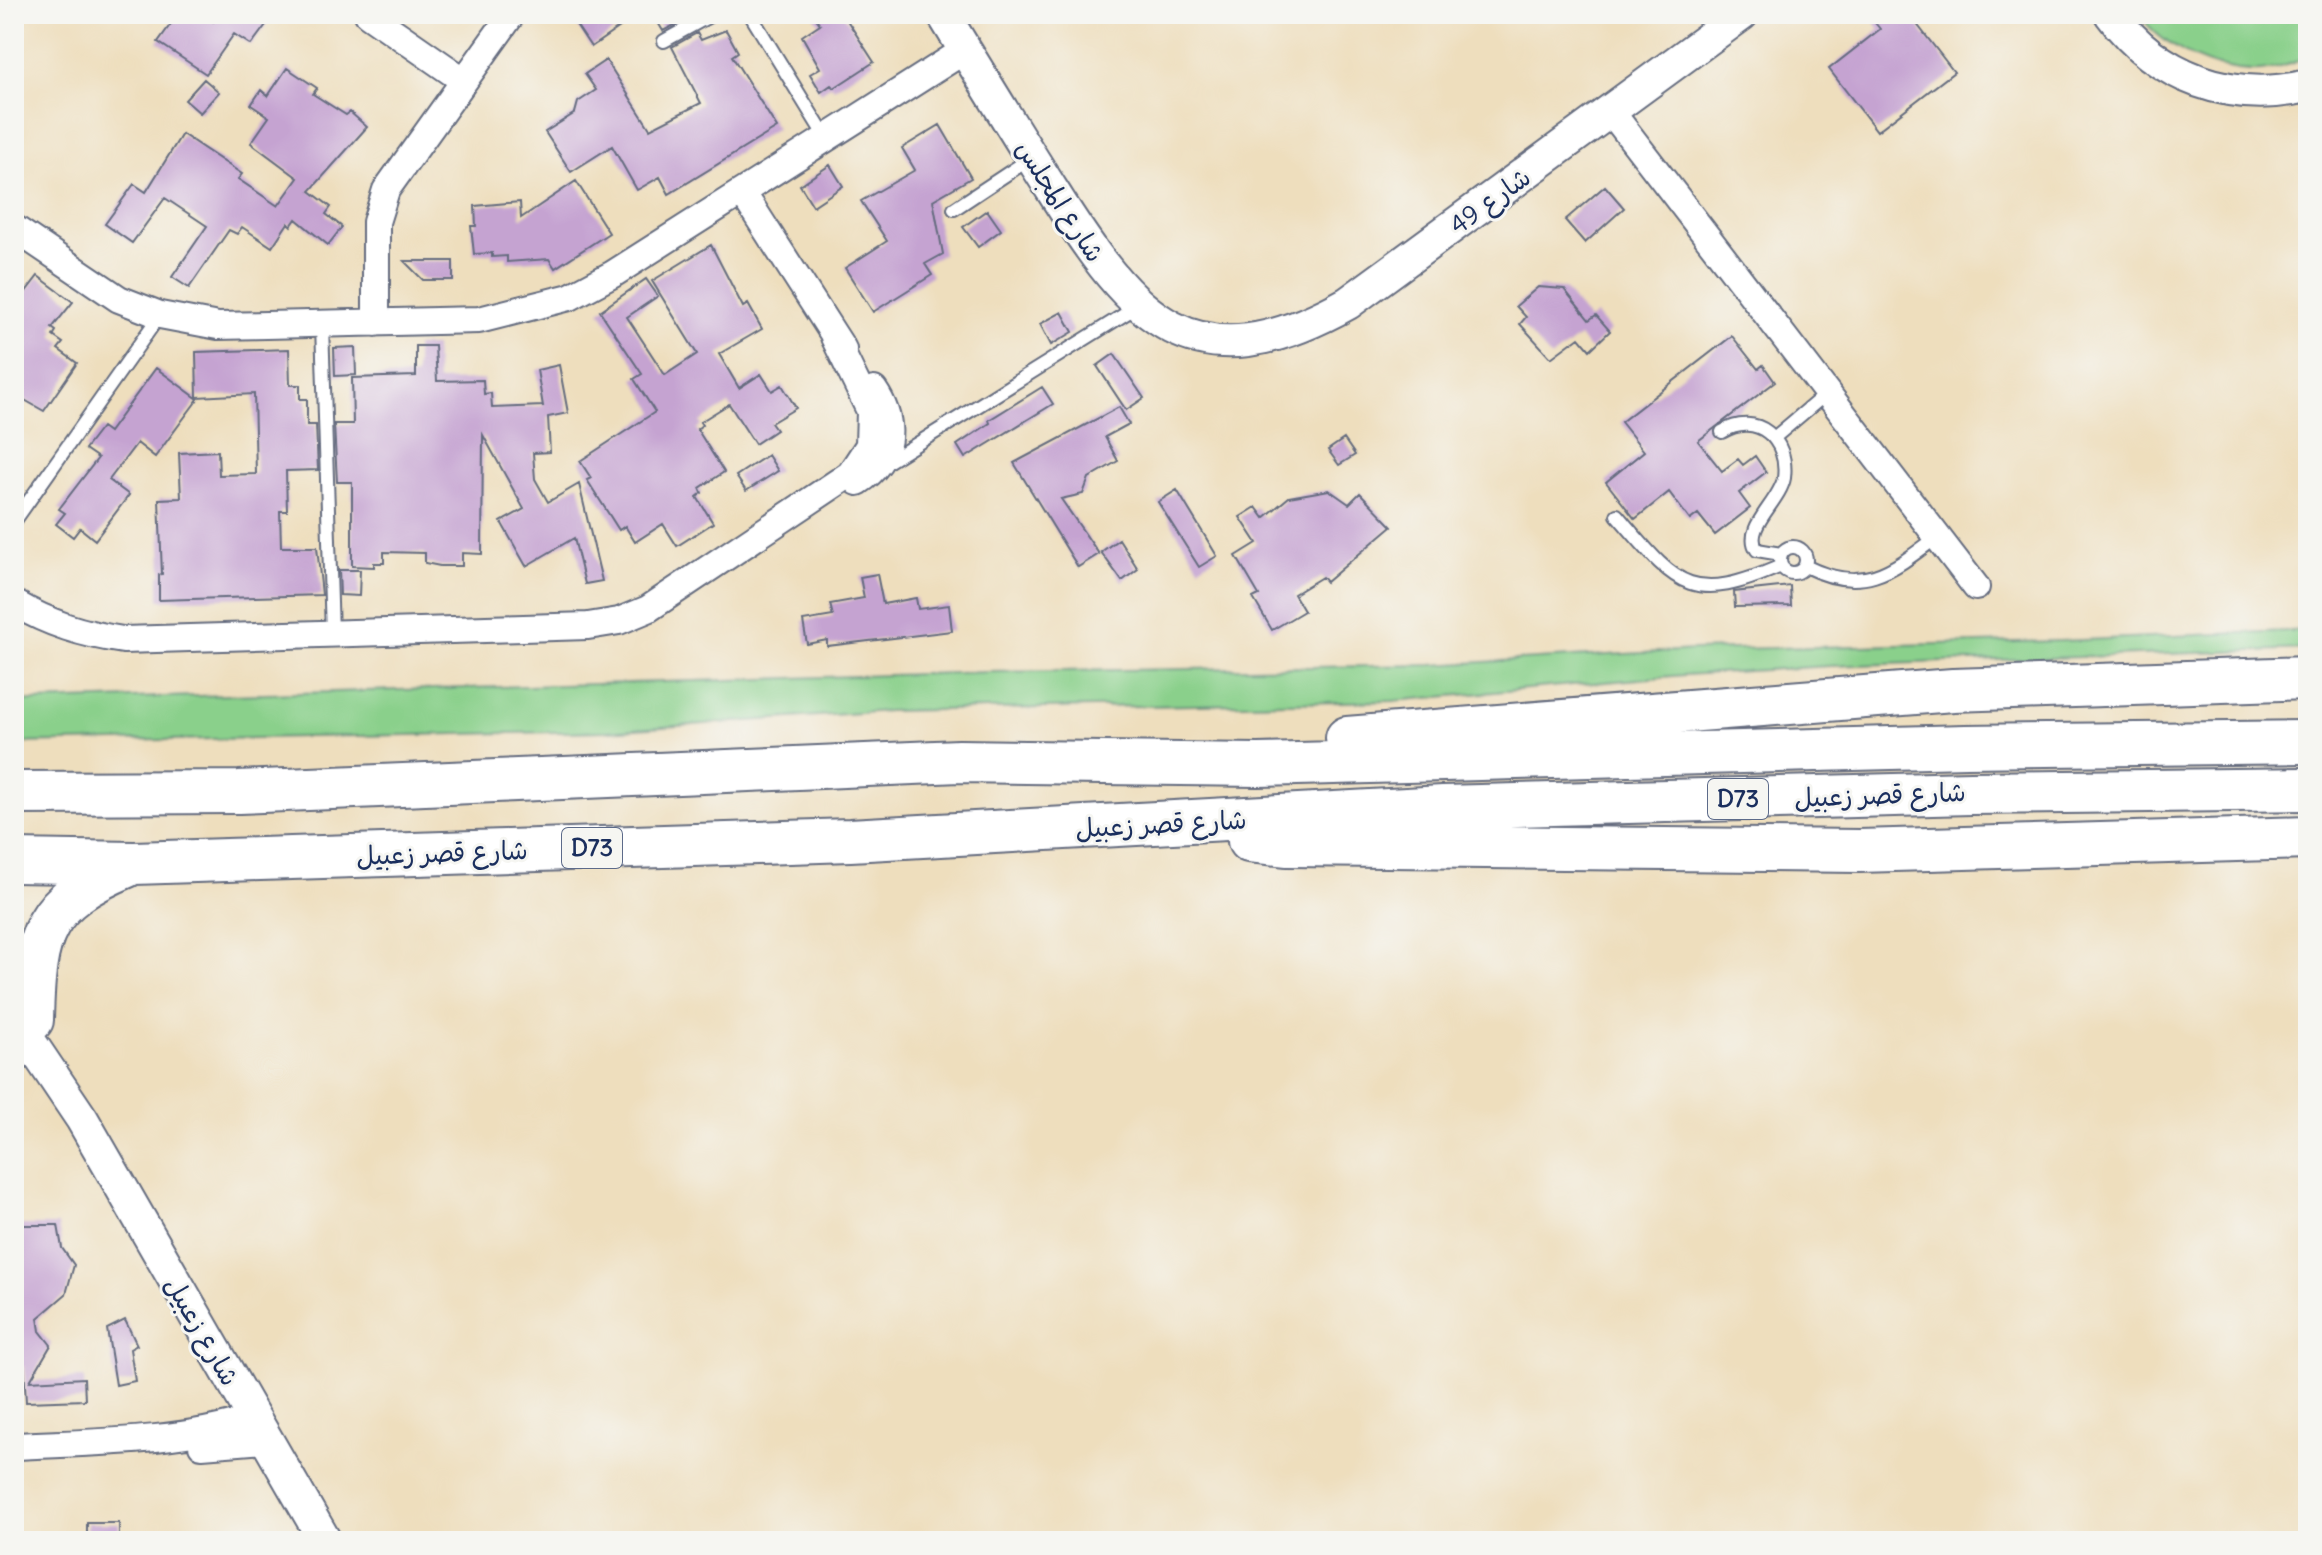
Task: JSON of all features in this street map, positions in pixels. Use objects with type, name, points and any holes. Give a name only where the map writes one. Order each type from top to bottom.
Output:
[{"type":"main road","points":[[1180,763],[1246,748],[1741,704],[1953,690],[2308,678]]},
{"type":"main road","name":"شارع قصر زعبيل","points":[[14,793],[239,792],[959,761],[1320,764],[1966,746],[2308,742]]},
{"type":"main road","name":"شارع قصر زعبيل","points":[[14,861],[134,863],[850,840],[1443,807],[1971,793],[2308,789]]},
{"type":"main road","points":[[14,820],[206,812],[224,805],[239,792]]},
{"type":"main road","points":[[1169,824],[1258,842],[1376,846],[1859,851],[2308,838]]},
{"type":"main road","points":[[20,1007],[35,956],[55,912],[82,887],[134,863]]},
{"type":"street","points":[[368,14],[463,80]]},
{"type":"street","points":[[376,323],[376,222],[386,190],[512,14]]},
{"type":"street","name":"شارع المجلس","points":[[943,14],[1088,247],[1119,288],[1138,306],[1176,328],[1218,341]]},
{"type":"street","name":"شارع 49","points":[[1218,341],[1264,338],[1308,326],[1348,303],[1612,113],[1742,14]]},
{"type":"street","points":[[2111,14],[2135,43],[2189,79],[2220,89],[2252,93],[2308,86]]},
{"type":"street","points":[[14,228],[119,299],[160,315],[218,326],[479,320],[526,311],[570,297],[965,50]]},
{"type":"street","points":[[1612,113],[1976,587]]},
{"type":"street","points":[[742,192],[834,337],[885,407],[889,441],[873,471],[790,517]]},
{"type":"street","points":[[14,603],[43,620],[82,633],[123,640],[588,626],[619,621],[648,609],[790,517],[850,474],[869,445],[870,411],[834,337]]},
{"type":"street","name":"شارع زعبيل","points":[[20,1007],[60,1068],[82,1119],[325,1541]]},
{"type":"street","points":[[14,1446],[122,1441],[212,1430],[259,1430]]},
{"type":"lane","points":[[664,41],[713,14]]},
{"type":"lane","points":[[750,14],[826,138]]},
{"type":"lane","points":[[954,209],[1031,158]]},
{"type":"lane","points":[[873,471],[1138,306]]},
{"type":"lane","points":[[14,522],[160,315]]},
{"type":"lane","points":[[322,325],[332,633]]},
{"type":"lane","points":[[1775,437],[1827,393]]},
{"type":"lane","points":[[1722,432],[1744,423],[1757,424],[1775,437],[1781,450],[1784,477],[1774,503],[1752,533],[1752,542],[1757,550],[1781,560],[1796,573],[1805,566]]},
{"type":"lane","points":[[1617,515],[1657,561],[1674,575],[1694,584],[1716,587],[1738,584],[1781,560],[1796,547],[1805,555],[1805,566]]},
{"type":"lane","points":[[1805,566],[1840,579],[1878,576],[1895,569],[1937,537]]},
{"type":"green space","points":[[2139,14],[2308,14],[2308,57],[2266,70],[2226,68],[2176,48],[2149,27]]},
{"type":"green space","points":[[2308,630],[2308,649],[1830,666],[1684,675],[1393,701],[888,711],[607,731],[14,743],[14,702],[34,701],[989,672],[1431,665],[1695,650],[2060,641]]},
{"type":"building","points":[[178,14],[202,14],[214,22],[207,14],[274,14],[251,45],[234,34],[206,74],[158,42]]},
{"type":"building","points":[[569,14],[611,14],[620,27],[591,47]]},
{"type":"building","points":[[653,14],[686,14],[688,18],[663,31]]},
{"type":"building","points":[[813,14],[843,14],[874,62],[834,88],[831,85],[821,92],[810,74],[820,68],[802,36],[820,24]]},
{"type":"building","points":[[1868,14],[1909,14],[1954,72],[1877,131],[1829,69],[1880,29]]},
{"type":"building","points":[[726,30],[738,52],[732,56],[777,128],[669,194],[660,177],[637,190],[612,146],[571,172],[545,132],[575,113],[578,102],[596,90],[585,74],[606,60],[650,129],[701,103],[672,47],[697,33],[701,40]]},
{"type":"building","points":[[287,68],[317,88],[313,94],[346,115],[350,112],[367,127],[310,191],[331,207],[326,214],[342,227],[328,245],[296,219],[291,226],[288,223],[272,247],[242,227],[237,234],[229,230],[189,288],[172,277],[207,226],[165,198],[132,243],[105,224],[134,184],[146,192],[182,134],[242,174],[238,179],[278,206],[298,178],[251,143],[269,117],[251,105],[261,90],[268,96]]},
{"type":"building","points":[[204,79],[219,92],[200,113],[185,100]]},
{"type":"building","points":[[940,125],[971,178],[933,200],[943,254],[925,264],[932,275],[873,312],[845,268],[887,241],[861,201],[915,170],[902,148]]},
{"type":"building","points":[[830,165],[843,186],[813,206],[800,185]]},
{"type":"building","points":[[576,181],[609,233],[555,268],[549,259],[507,262],[507,256],[474,254],[471,226],[476,226],[475,206],[520,202],[521,218]]},
{"type":"building","points":[[1605,186],[1624,208],[1585,243],[1565,220]]},
{"type":"building","points":[[987,210],[1001,230],[978,247],[963,227]]},
{"type":"building","points":[[711,245],[743,307],[748,304],[762,329],[719,354],[739,388],[761,374],[772,391],[782,385],[796,408],[771,423],[776,430],[755,444],[729,404],[700,422],[702,425],[697,429],[724,472],[700,488],[702,493],[697,497],[713,523],[677,546],[663,524],[635,542],[625,526],[619,530],[587,480],[591,478],[580,461],[655,412],[634,379],[642,374],[600,311],[646,279],[658,296],[627,317],[665,375],[697,354],[652,281]]},
{"type":"building","points":[[404,261],[453,261],[453,280],[423,280]]},
{"type":"building","points":[[38,276],[73,302],[52,328],[56,331],[53,336],[63,343],[58,349],[77,363],[44,411],[14,394],[14,307]]},
{"type":"building","points":[[1538,287],[1564,289],[1589,320],[1596,315],[1610,331],[1590,350],[1579,337],[1551,358],[1520,324],[1526,317],[1516,306]]},
{"type":"building","points":[[1062,312],[1073,332],[1051,345],[1040,324]]},
{"type":"building","points":[[1732,336],[1758,369],[1763,365],[1775,382],[1698,441],[1722,471],[1738,459],[1743,465],[1755,456],[1766,472],[1739,493],[1750,508],[1715,535],[1698,514],[1690,520],[1669,492],[1635,519],[1606,482],[1644,451],[1621,422]]},
{"type":"building","points":[[416,346],[435,346],[437,381],[483,380],[484,394],[491,393],[492,408],[543,406],[537,370],[559,365],[568,413],[548,417],[550,452],[533,453],[535,479],[548,502],[579,484],[602,581],[585,584],[574,538],[526,566],[501,522],[524,509],[483,435],[482,554],[462,553],[462,566],[440,566],[425,563],[425,553],[384,552],[384,563],[374,563],[374,567],[352,566],[352,482],[337,482],[334,424],[353,424],[352,378],[416,376]]},
{"type":"building","points":[[355,347],[356,375],[335,376],[334,348]]},
{"type":"building","points":[[289,349],[290,385],[300,385],[300,399],[307,399],[307,425],[316,425],[318,470],[286,471],[287,511],[280,511],[281,547],[317,547],[322,595],[159,600],[159,575],[162,574],[159,499],[181,498],[179,453],[218,451],[219,475],[256,474],[254,394],[197,397],[196,352]]},
{"type":"building","points":[[1114,354],[1144,398],[1126,410],[1097,366]]},
{"type":"building","points":[[156,368],[198,399],[155,457],[137,443],[109,480],[129,495],[95,540],[80,528],[73,537],[56,524],[65,513],[59,509],[98,458],[85,449],[102,427],[109,432]]},
{"type":"building","points":[[1042,387],[1053,404],[965,458],[957,445],[990,423],[989,420]]},
{"type":"building","points":[[1119,407],[1129,424],[1105,437],[1118,461],[1089,478],[1083,494],[1061,499],[1099,554],[1078,567],[1014,463]]},
{"type":"building","points":[[1344,439],[1355,455],[1339,465],[1328,450]]},
{"type":"building","points":[[768,455],[778,471],[746,491],[736,476]]},
{"type":"building","points":[[1177,490],[1217,556],[1199,567],[1158,502]]},
{"type":"building","points":[[1329,490],[1349,504],[1360,493],[1392,526],[1326,582],[1322,577],[1294,594],[1304,611],[1272,630],[1253,598],[1259,595],[1236,556],[1257,543],[1240,517],[1256,507],[1264,518],[1289,497]]},
{"type":"building","points":[[1119,539],[1138,569],[1122,581],[1101,552]]},
{"type":"building","points":[[339,570],[360,570],[359,596],[340,595]]},
{"type":"building","points":[[877,574],[883,604],[916,598],[918,609],[949,605],[952,631],[827,646],[827,640],[807,644],[803,621],[833,616],[830,604],[864,598],[860,577]]},
{"type":"building","points":[[1790,586],[1791,606],[1735,607],[1734,592]]},
{"type":"building","points":[[14,1225],[58,1225],[62,1248],[74,1265],[66,1294],[38,1318],[40,1331],[51,1345],[30,1381],[84,1378],[85,1400],[26,1402],[24,1366],[14,1373]]},
{"type":"building","points":[[125,1320],[137,1345],[130,1349],[135,1381],[116,1385],[107,1329]]},
{"type":"building","points":[[87,1523],[119,1523],[119,1541],[87,1541]]}]
